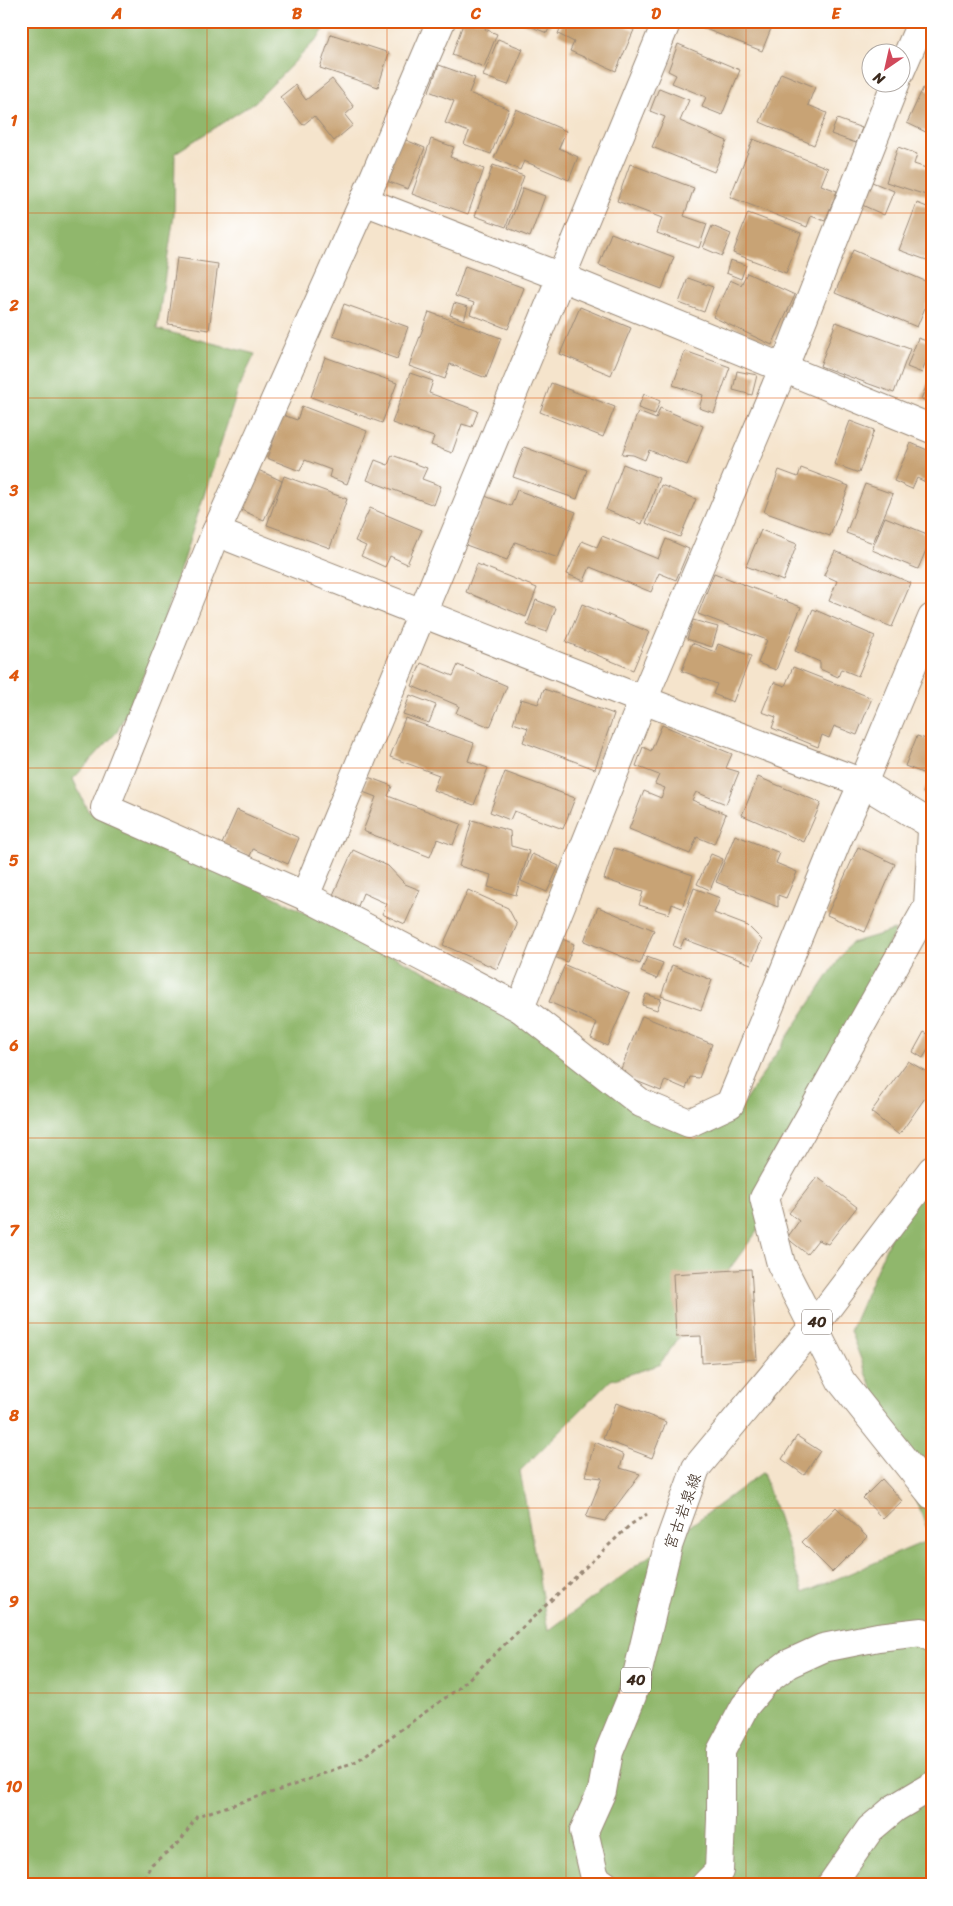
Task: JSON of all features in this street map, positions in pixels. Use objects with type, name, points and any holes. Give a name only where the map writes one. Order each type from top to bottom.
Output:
[{"type":"street","points":[[441,21],[364,202],[216,532],[105,808],[305,896],[520,1008],[641,1103],[689,1123],[730,1104],[837,841],[932,618]]},
{"type":"street","points":[[305,896],[667,21]]},
{"type":"street","points":[[910,49],[922,21]]},
{"type":"street","points":[[520,1008],[643,700],[784,368],[892,92]]},
{"type":"street","points":[[364,202],[561,277],[932,429]]},
{"type":"street","points":[[216,532],[643,700],[863,783],[932,825]]},
{"type":"street","points":[[932,830],[928,906],[764,1198],[781,1264],[841,1381],[932,1495]]},
{"type":"street","name":"宮古岩泉線","points":[[605,1885],[596,1878],[584,1831],[602,1791],[608,1752],[632,1696],[668,1546],[696,1468],[813,1327],[932,1170]]},
{"type":"street","points":[[706,1885],[719,1872],[721,1751],[745,1706],[767,1680],[788,1664],[823,1648],[878,1636],[922,1632],[932,1638]]},
{"type":"street","points":[[831,1885],[870,1829],[895,1808],[932,1786]]},
{"type":"path","points":[[139,1885],[152,1864],[180,1842],[197,1816],[283,1789],[357,1761],[459,1688],[630,1525],[653,1510]]},
{"type":"green space","points":[[21,21],[330,21],[318,38],[255,102],[175,153],[174,215],[157,329],[255,354],[239,387],[151,659],[117,732],[73,779],[88,811],[231,874],[342,932],[458,987],[536,1034],[695,1140],[738,1111],[850,943],[895,930],[761,1226],[659,1365],[611,1380],[520,1471],[548,1631],[763,1472],[803,1593],[931,1539],[850,1331],[915,1180],[932,1149],[932,1885],[21,1885]]},
{"type":"building","points":[[456,21],[488,21],[485,29],[497,34],[484,67],[452,55],[463,24]]},
{"type":"building","points":[[517,21],[552,21],[547,33]]},
{"type":"building","points":[[563,21],[612,21],[634,30],[616,71],[570,51],[574,42],[558,34]]},
{"type":"building","points":[[703,21],[774,21],[762,51],[700,27]]},
{"type":"building","points":[[331,34],[389,53],[378,87],[320,68]]},
{"type":"building","points":[[498,39],[523,49],[508,85],[483,76]]},
{"type":"building","points":[[678,44],[740,70],[722,115],[702,107],[706,97],[672,83],[676,75],[668,71]]},
{"type":"building","points":[[439,65],[475,78],[469,93],[509,109],[491,154],[464,144],[469,132],[445,123],[454,101],[429,91]]},
{"type":"building","points":[[781,73],[815,87],[808,105],[827,113],[814,145],[760,122]]},
{"type":"building","points":[[332,79],[354,107],[345,115],[353,125],[334,141],[314,116],[303,125],[280,97],[295,85],[306,100]]},
{"type":"building","points":[[659,88],[689,100],[680,121],[727,141],[714,172],[652,147],[665,117],[650,111]]},
{"type":"building","points":[[923,88],[932,92],[932,135],[907,123]]},
{"type":"building","points":[[516,109],[566,131],[559,148],[578,157],[569,180],[524,161],[520,170],[494,158]]},
{"type":"building","points":[[837,119],[862,128],[856,143],[831,134]]},
{"type":"building","points":[[401,138],[425,148],[408,189],[384,180]]},
{"type":"building","points":[[431,139],[454,147],[450,157],[484,169],[468,214],[412,194]]},
{"type":"building","points":[[753,139],[828,168],[821,185],[837,191],[825,221],[811,216],[807,227],[730,197]]},
{"type":"building","points":[[898,147],[917,154],[914,164],[932,170],[932,197],[886,182]]},
{"type":"building","points":[[630,164],[694,188],[684,216],[707,224],[699,248],[657,233],[662,218],[617,201]]},
{"type":"building","points":[[493,165],[524,176],[506,227],[475,216]]},
{"type":"building","points":[[872,182],[894,191],[884,215],[862,205]]},
{"type":"building","points":[[523,188],[545,196],[530,237],[508,228]]},
{"type":"building","points":[[917,203],[932,209],[932,262],[899,250]]},
{"type":"building","points":[[748,213],[801,233],[786,273],[733,253]]},
{"type":"building","points":[[712,226],[731,234],[722,256],[703,248]]},
{"type":"building","points":[[611,233],[674,257],[662,289],[599,265]]},
{"type":"building","points":[[853,250],[932,284],[932,291],[917,327],[835,293]]},
{"type":"building","points":[[177,258],[218,264],[209,330],[168,324]]},
{"type":"building","points":[[730,260],[746,265],[741,279],[726,273]]},
{"type":"building","points":[[465,266],[524,288],[508,329],[470,314],[474,303],[455,296]]},
{"type":"building","points":[[747,273],[795,295],[772,345],[713,317],[730,280],[741,285]]},
{"type":"building","points":[[688,278],[713,287],[704,312],[679,303]]},
{"type":"building","points":[[454,303],[468,307],[464,320],[450,315]]},
{"type":"building","points":[[344,304],[408,327],[397,359],[333,336]]},
{"type":"building","points":[[580,307],[631,328],[611,375],[560,354]]},
{"type":"building","points":[[429,312],[501,338],[486,378],[450,364],[445,379],[409,366]]},
{"type":"building","points":[[836,322],[910,349],[894,393],[820,366]]},
{"type":"building","points":[[918,338],[932,343],[922,373],[907,367]]},
{"type":"building","points":[[685,351],[730,367],[714,413],[699,408],[703,395],[673,385]]},
{"type":"building","points":[[325,357],[397,383],[382,423],[311,397]]},
{"type":"building","points":[[737,371],[757,375],[752,395],[733,390]]},
{"type":"building","points":[[932,372],[932,403],[921,399]]},
{"type":"building","points":[[410,373],[433,381],[429,393],[478,411],[472,427],[462,424],[452,453],[431,445],[434,437],[392,423]]},
{"type":"building","points":[[551,383],[615,407],[603,437],[540,412]]},
{"type":"building","points":[[644,394],[660,401],[655,414],[638,408]]},
{"type":"building","points":[[302,406],[367,431],[347,484],[329,477],[331,470],[305,460],[300,471],[267,458],[283,415],[297,420]]},
{"type":"building","points":[[660,408],[703,426],[687,465],[649,450],[645,460],[633,455],[622,454],[638,412],[656,419]]},
{"type":"building","points":[[850,421],[874,430],[859,473],[834,464]]},
{"type":"building","points":[[911,443],[932,452],[932,485],[917,478],[912,489],[894,481]]},
{"type":"building","points":[[524,447],[587,470],[577,499],[513,477]]},
{"type":"building","points":[[392,455],[427,468],[422,479],[441,486],[434,505],[367,480],[375,460],[388,465]]},
{"type":"building","points":[[623,464],[659,478],[642,524],[606,510]]},
{"type":"building","points":[[801,468],[849,486],[830,536],[764,512],[779,470],[798,477]]},
{"type":"building","points":[[256,469],[282,481],[264,520],[239,509]]},
{"type":"building","points":[[284,476],[347,499],[330,548],[267,525]]},
{"type":"building","points":[[865,484],[893,494],[873,543],[846,533]]},
{"type":"building","points":[[661,485],[696,499],[680,537],[646,523]]},
{"type":"building","points":[[517,490],[576,512],[558,558],[515,542],[507,560],[466,545],[485,496],[511,506]]},
{"type":"building","points":[[370,508],[422,530],[407,564],[390,556],[385,567],[361,556],[366,546],[355,541]]},
{"type":"building","points":[[885,517],[932,536],[918,569],[872,550]]},
{"type":"building","points":[[761,530],[797,544],[783,581],[746,566]]},
{"type":"building","points":[[602,536],[658,559],[666,539],[689,549],[676,580],[659,573],[651,592],[590,567],[584,581],[567,574],[582,541],[597,547]]},
{"type":"building","points":[[835,551],[911,583],[892,627],[829,601],[837,581],[824,575]]},
{"type":"building","points":[[477,564],[537,588],[526,617],[466,592]]},
{"type":"building","points":[[714,573],[801,607],[776,670],[758,663],[767,640],[698,614]]},
{"type":"building","points":[[536,600],[556,608],[547,632],[527,625]]},
{"type":"building","points":[[582,604],[649,632],[633,670],[566,642]]},
{"type":"building","points":[[813,609],[875,636],[858,676],[841,669],[838,677],[820,669],[820,662],[795,651]]},
{"type":"building","points":[[693,620],[718,627],[712,647],[687,639]]},
{"type":"building","points":[[692,643],[715,652],[718,644],[751,656],[733,702],[713,694],[717,684],[682,671]]},
{"type":"building","points":[[421,663],[453,676],[458,665],[507,686],[490,727],[456,713],[459,706],[412,686]]},
{"type":"building","points":[[793,667],[872,698],[857,735],[834,726],[829,738],[822,735],[818,747],[772,728],[776,717],[762,712],[774,682],[785,686]]},
{"type":"building","points":[[544,689],[614,714],[595,769],[523,742],[528,728],[513,723],[521,699],[538,704]]},
{"type":"building","points":[[410,695],[436,705],[429,723],[403,714]]},
{"type":"building","points":[[405,718],[474,743],[468,761],[488,768],[474,805],[433,790],[439,775],[390,757]]},
{"type":"building","points":[[662,725],[732,754],[726,768],[739,772],[726,804],[696,792],[692,800],[726,814],[714,844],[697,837],[690,854],[629,829],[644,791],[661,798],[665,788],[655,784],[659,775],[636,766],[643,747],[651,751]]},
{"type":"building","points":[[917,736],[932,741],[932,796],[923,793],[930,776],[905,766]]},
{"type":"building","points":[[505,772],[575,798],[563,829],[514,811],[510,820],[490,812]]},
{"type":"building","points":[[368,777],[392,786],[388,796],[461,824],[453,845],[437,839],[430,857],[363,831],[376,797],[363,792]]},
{"type":"building","points":[[758,777],[821,803],[804,842],[742,815]]},
{"type":"building","points":[[237,810],[299,838],[288,864],[253,849],[250,856],[222,844]]},
{"type":"building","points":[[472,820],[510,831],[511,846],[529,851],[516,895],[488,887],[491,875],[459,866]]},
{"type":"building","points":[[735,835],[780,853],[776,863],[797,872],[786,898],[778,895],[778,907],[716,882]]},
{"type":"building","points":[[858,847],[895,864],[865,932],[827,915]]},
{"type":"building","points":[[614,848],[693,875],[682,908],[672,904],[669,914],[639,905],[643,892],[604,879]]},
{"type":"building","points":[[353,850],[388,866],[405,884],[420,890],[405,924],[382,914],[387,904],[363,893],[358,906],[333,895]]},
{"type":"building","points":[[532,854],[559,866],[547,892],[521,881]]},
{"type":"building","points":[[711,854],[723,859],[710,890],[697,884]]},
{"type":"building","points":[[694,888],[720,898],[714,913],[748,926],[762,940],[751,964],[684,939],[680,949],[673,946]]},
{"type":"building","points":[[468,890],[508,908],[517,925],[497,969],[443,945]]},
{"type":"building","points":[[598,907],[654,930],[640,964],[584,941]]},
{"type":"building","points":[[560,938],[574,944],[567,962],[552,956]]},
{"type":"building","points":[[647,957],[663,963],[657,979],[641,972]]},
{"type":"building","points":[[565,965],[630,993],[607,1046],[591,1038],[597,1023],[549,1002]]},
{"type":"building","points":[[672,965],[712,980],[701,1010],[661,996]]},
{"type":"building","points":[[646,994],[661,999],[657,1010],[642,1005]]},
{"type":"building","points":[[642,1016],[712,1044],[699,1078],[690,1077],[686,1089],[665,1080],[661,1091],[619,1074]]},
{"type":"building","points":[[924,1032],[932,1036],[932,1049],[929,1048],[923,1058],[913,1052]]},
{"type":"building","points":[[908,1061],[932,1075],[932,1088],[899,1135],[871,1112]]},
{"type":"building","points":[[817,1177],[857,1207],[828,1244],[818,1240],[807,1254],[787,1238],[799,1221],[789,1213]]},
{"type":"building","points":[[751,1269],[757,1359],[702,1363],[701,1336],[676,1337],[673,1274]]},
{"type":"building","points":[[616,1403],[666,1422],[652,1458],[603,1439]]},
{"type":"building","points":[[797,1436],[820,1451],[804,1475],[782,1459]]},
{"type":"building","points":[[595,1442],[624,1455],[620,1468],[640,1474],[605,1521],[586,1517],[602,1478],[585,1476]]},
{"type":"building","points":[[882,1479],[902,1501],[883,1519],[863,1498]]},
{"type":"building","points":[[836,1507],[867,1537],[832,1572],[802,1542]]}]
